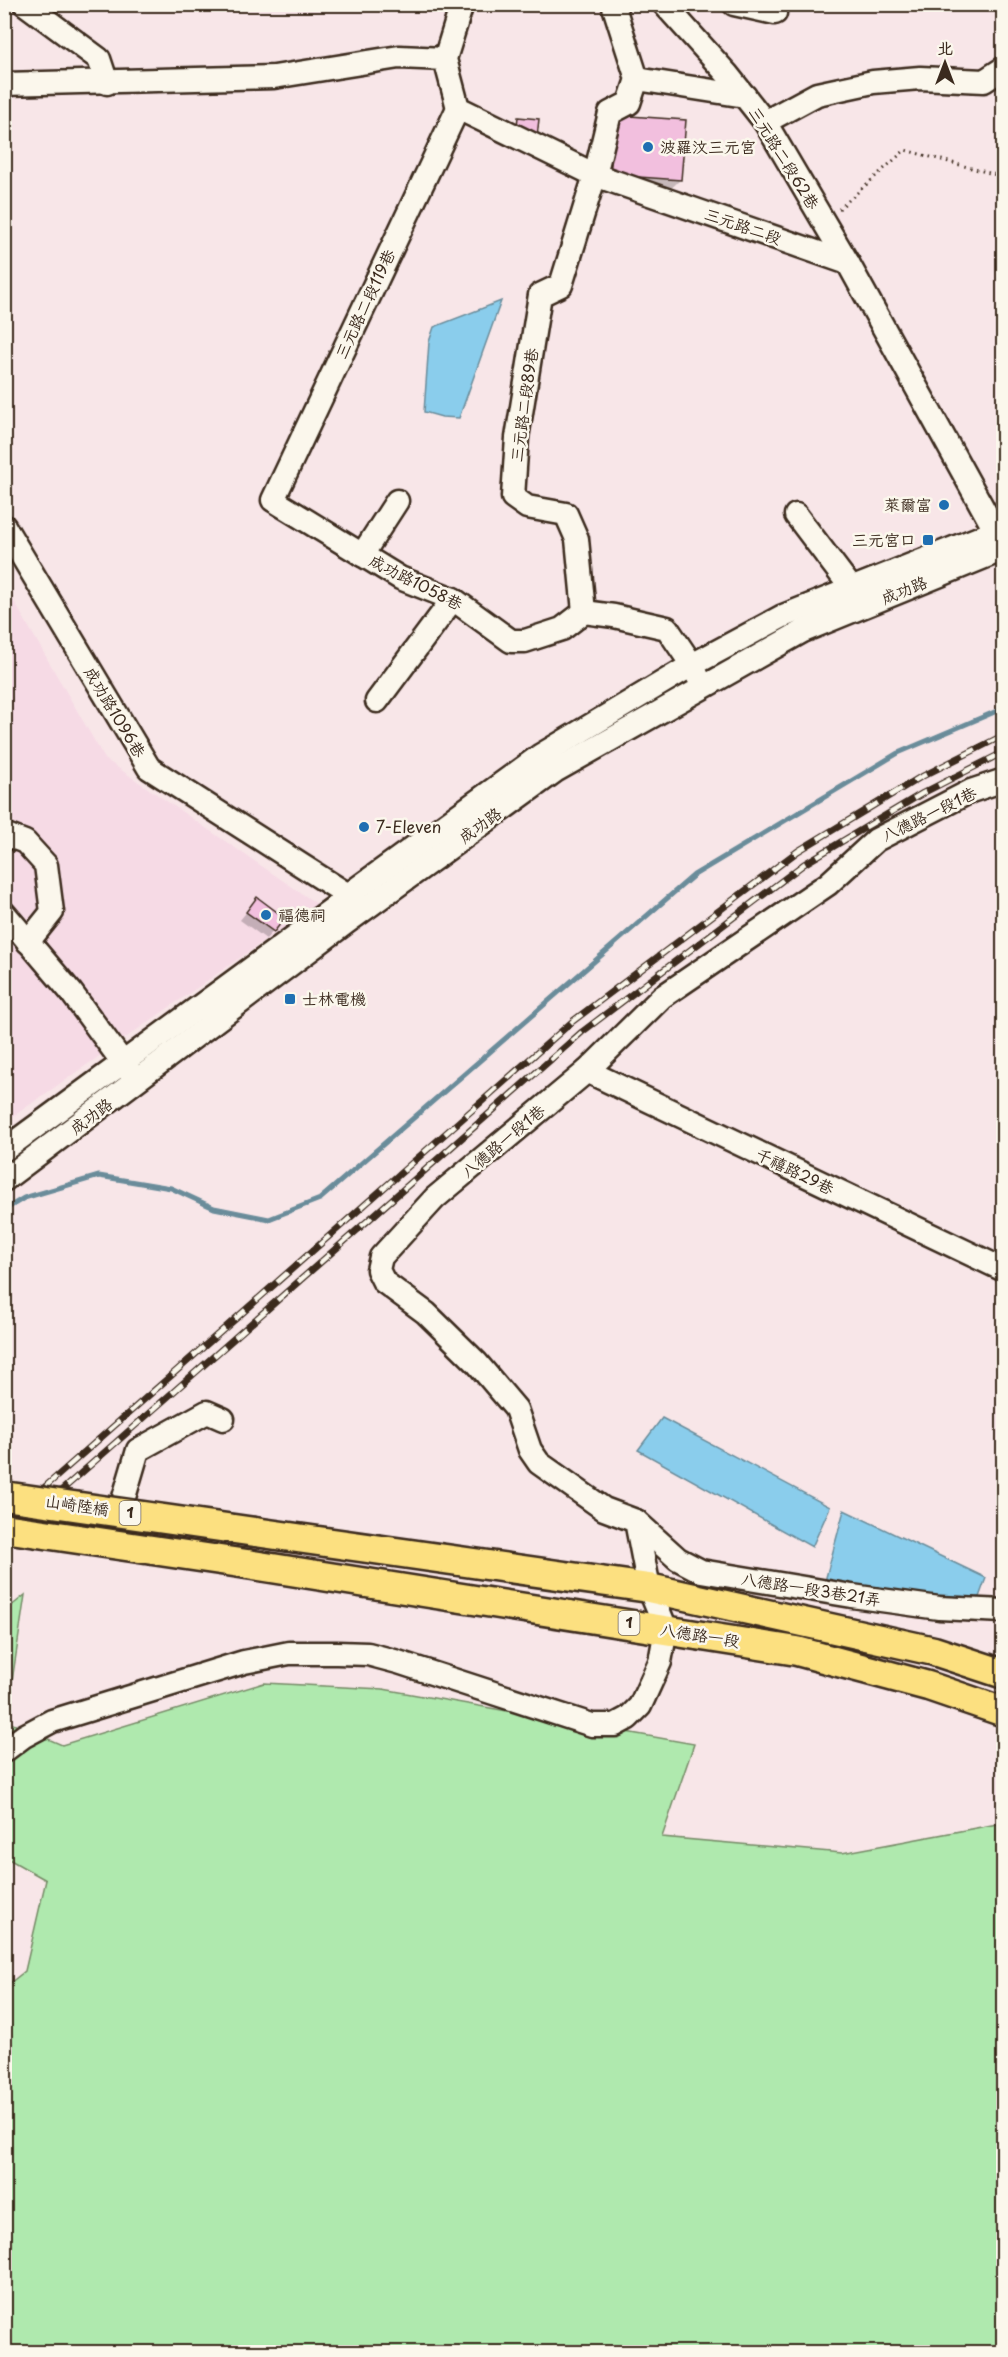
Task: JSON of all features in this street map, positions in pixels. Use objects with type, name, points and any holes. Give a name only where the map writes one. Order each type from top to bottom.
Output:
[{"type":"main road","name":"山崎陸橋","points":[[4,1496],[255,1532]]},
{"type":"main road","name":"山崎陸橋","points":[[4,1528],[247,1564]]},
{"type":"main road","name":"八德路一段","points":[[255,1532],[649,1588],[934,1651],[1004,1674]]},
{"type":"main road","name":"八德路一段","points":[[247,1564],[797,1651],[928,1686],[1004,1712]]},
{"type":"street","points":[[25,4],[99,60],[107,83]]},
{"type":"street","points":[[458,108],[445,59],[462,4]]},
{"type":"street","points":[[595,174],[610,113],[629,103],[637,80],[613,4]]},
{"type":"street","name":"三元路二段62巷","points":[[664,4],[765,122],[848,264]]},
{"type":"street","points":[[734,4],[775,13]]},
{"type":"street","points":[[4,84],[274,77],[399,57],[445,59]]},
{"type":"street","points":[[765,122],[817,94],[873,81],[920,78],[984,81],[1004,68]]},
{"type":"street","points":[[637,80],[745,96]]},
{"type":"street","name":"三元路二段","points":[[458,108],[595,174],[848,264]]},
{"type":"street","name":"三元路二段119巷","points":[[273,500],[458,108]]},
{"type":"street","name":"三元路二段89巷","points":[[585,612],[577,539],[566,514],[527,507],[513,497],[517,438],[540,295],[561,285],[595,174]]},
{"type":"street","points":[[848,264],[1002,538]]},
{"type":"street","name":"成功路1058巷","points":[[273,500],[400,578],[453,599],[511,641],[525,641],[562,628],[585,612]]},
{"type":"street","points":[[362,555],[397,501]]},
{"type":"street","points":[[796,515],[852,589]]},
{"type":"street","name":"成功路1096巷","points":[[4,526],[149,768],[356,903]]},
{"type":"street","name":"成功路","points":[[4,1180],[130,1072],[356,903],[541,755],[692,664],[783,616],[852,589],[1002,538]]},
{"type":"street","name":"成功路","points":[[356,903],[555,771],[702,687],[802,632],[1002,538]]},
{"type":"street","points":[[377,701],[453,599]]},
{"type":"street","points":[[585,612],[668,628],[692,664],[702,687]]},
{"type":"street","name":"八德路一段1巷","points":[[636,1521],[604,1509],[539,1463],[530,1450],[516,1409],[510,1401],[477,1363],[426,1313],[384,1282],[378,1269],[381,1257],[435,1198],[587,1071],[662,997],[828,884],[876,840],[971,791],[1004,780]]},
{"type":"street","points":[[4,834],[26,842],[46,865],[52,912],[28,942]]},
{"type":"street","points":[[4,912],[71,992],[130,1072]]},
{"type":"street","name":"千禧路29巷","points":[[587,1071],[1004,1270]]},
{"type":"street","name":"成功路","points":[[4,1150],[130,1072]]},
{"type":"street","points":[[120,1511],[138,1450],[207,1412],[223,1419]]},
{"type":"street","points":[[4,1751],[24,1736],[52,1721],[244,1662],[289,1653],[368,1654],[592,1725],[615,1725],[628,1718],[640,1706],[660,1662],[666,1629],[649,1588],[636,1521]]},
{"type":"street","name":"八德路一段3巷21弄","points":[[636,1521],[678,1559],[700,1571],[939,1608],[1004,1611]]},
{"type":"path","points":[[824,222],[904,150],[1004,177]]},
{"type":"shaded area","points":[[4,584],[105,759],[317,904],[5,1122]]},
{"type":"green space","points":[[25,1595],[6,1721],[62,1745],[264,1683],[383,1689],[694,1744],[662,1837],[842,1853],[1003,1823],[1003,2352],[5,2352],[5,1987],[25,1971],[46,1880],[5,1857],[5,1611]]},
{"type":"water","points":[[501,301],[459,418],[442,417],[424,412],[429,342],[434,327]]},
{"type":"water","points":[[662,1418],[830,1507],[812,1547],[638,1450]]},
{"type":"water","points":[[844,1510],[986,1578],[974,1611],[824,1585]]},
{"type":"building","name":"波羅汶三元宮","points":[[615,115],[686,120],[681,180],[610,175]]},
{"type":"building","points":[[518,117],[539,119],[537,137],[516,134]]},
{"type":"building","name":"福德祠","points":[[257,897],[285,918],[274,932],[246,912]]},
{"type":"waterway","points":[[4,1210],[24,1198],[99,1176],[171,1188],[214,1208],[269,1219],[320,1199],[694,875],[898,753],[1004,708]]},
{"type":"railway","points":[[4,1523],[573,1021],[798,851],[919,778],[1004,735]]},
{"type":"railway","points":[[4,1541],[582,1032],[804,864],[923,793],[1004,752]]},
{"type":"place","name":"波羅汶三元宮","points":[[648,147]]},
{"type":"place","name":"萊爾富","points":[[944,505]]},
{"type":"place","name":"三元宮口","points":[[928,540]]},
{"type":"place","name":"7-Eleven","points":[[364,827]]},
{"type":"place","name":"福德祠","points":[[266,915]]},
{"type":"place","name":"士林電機","points":[[290,999]]}]
